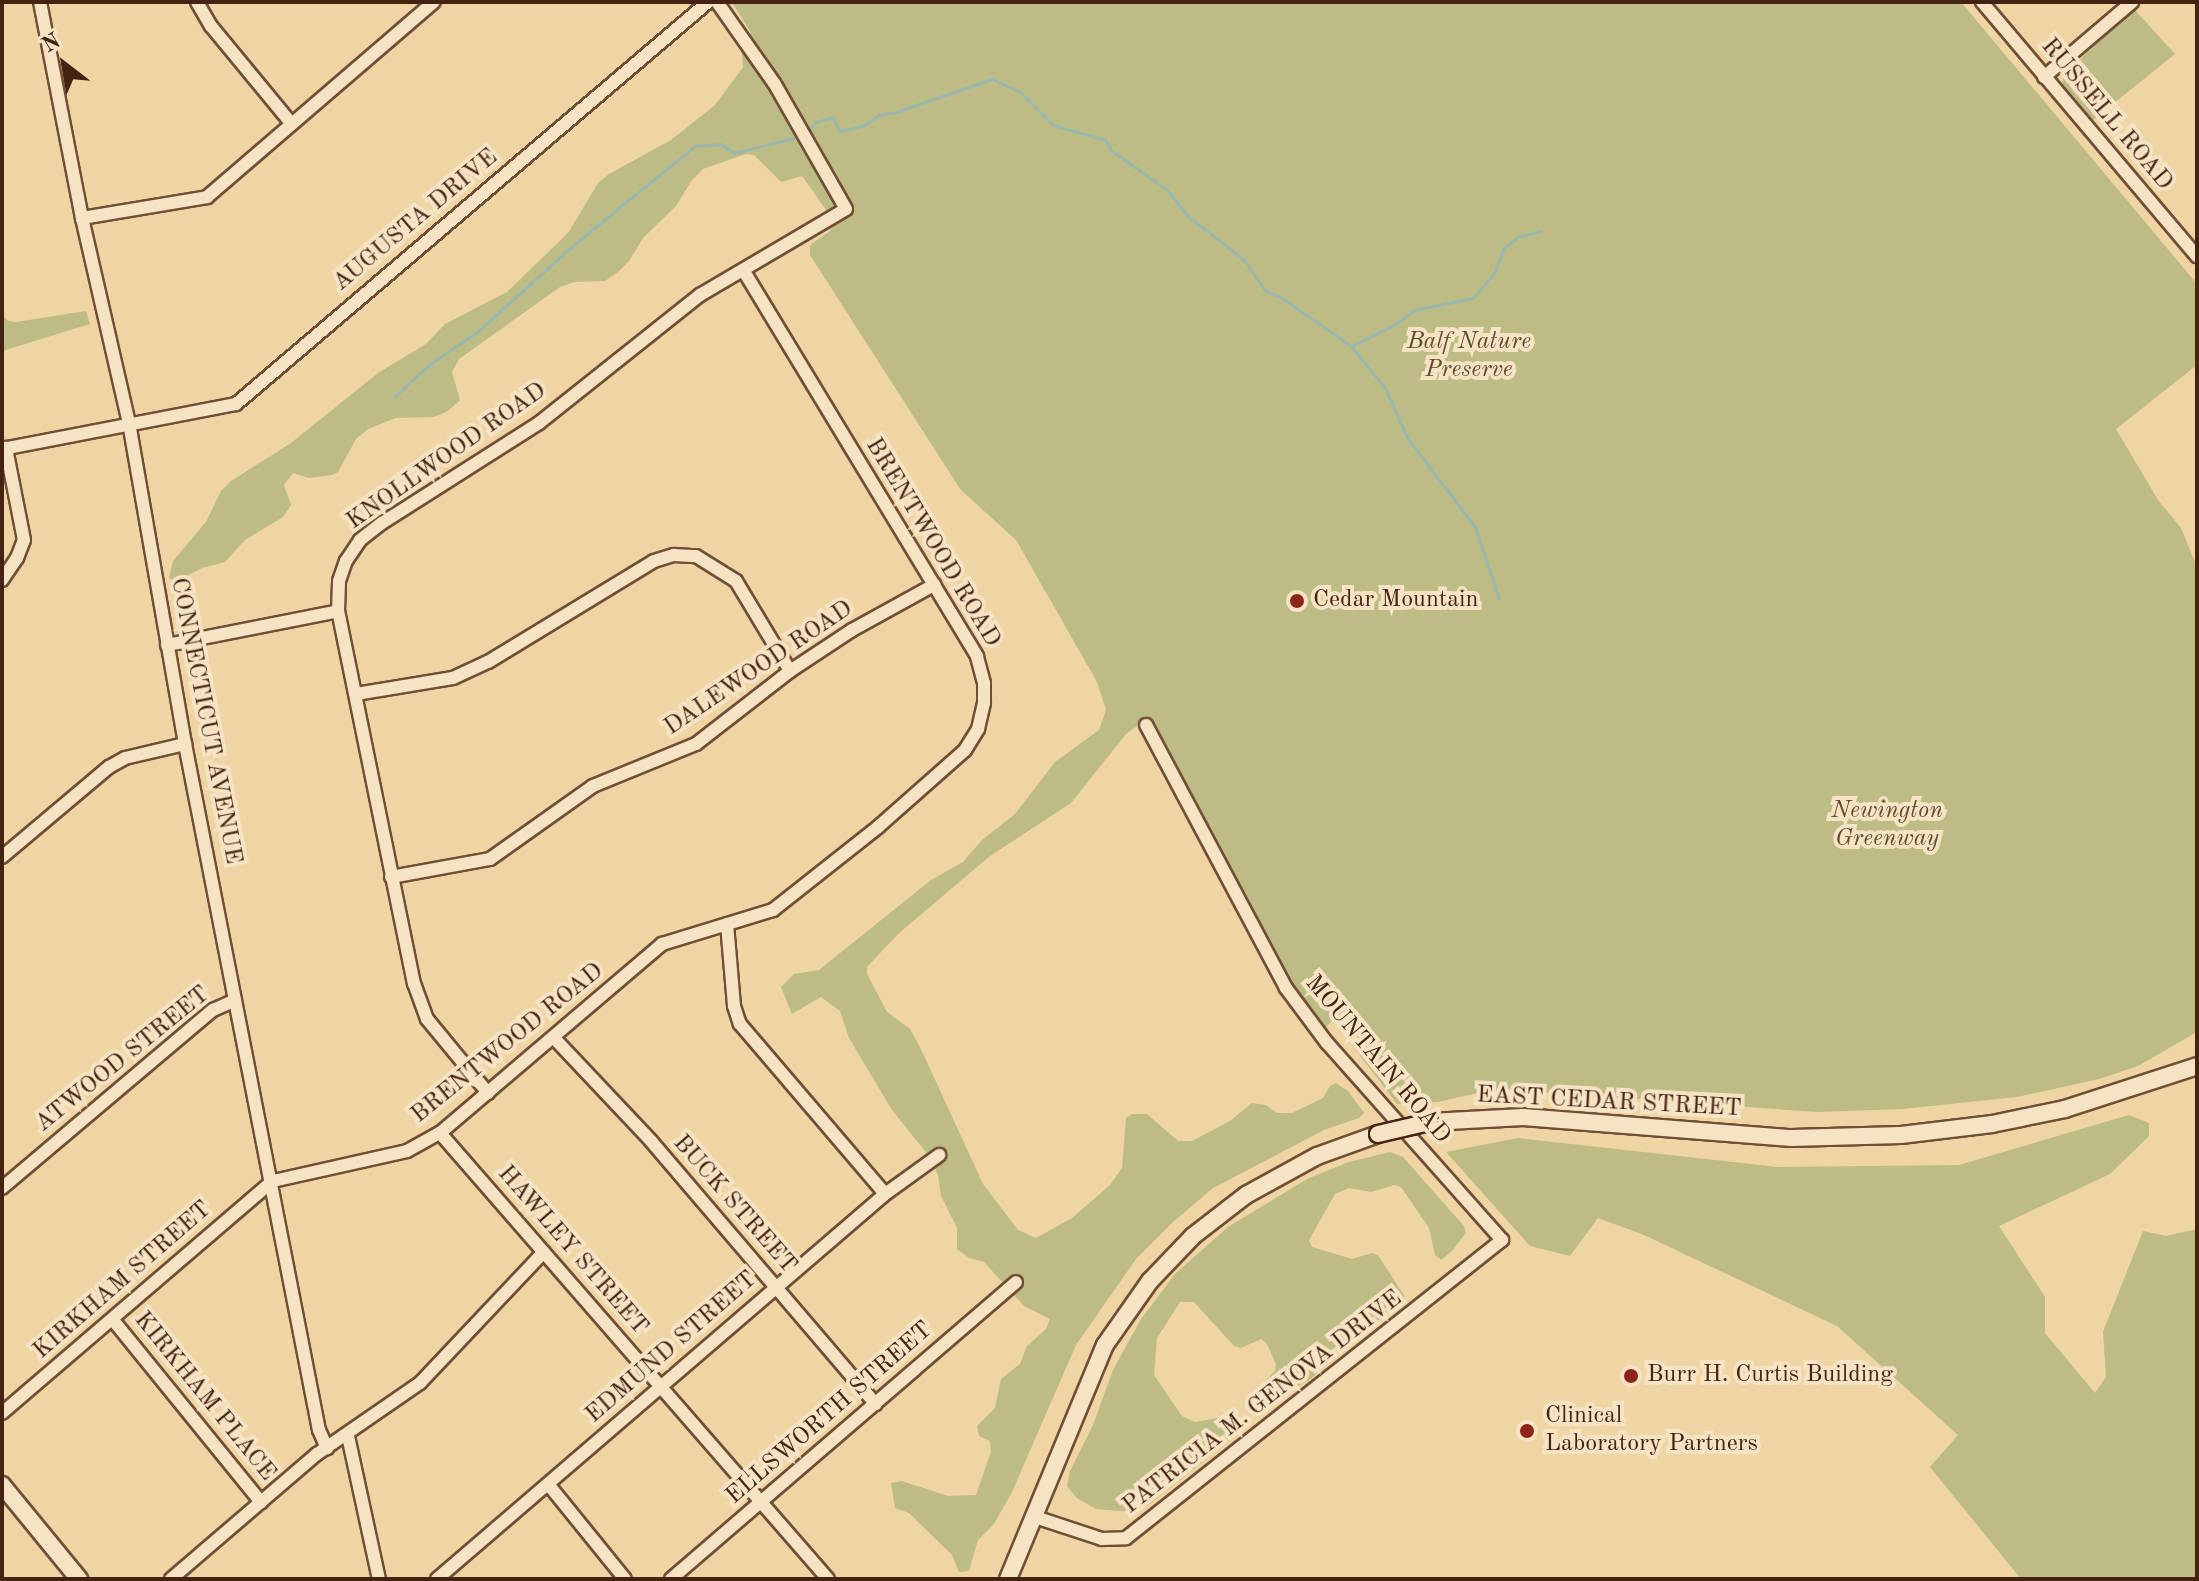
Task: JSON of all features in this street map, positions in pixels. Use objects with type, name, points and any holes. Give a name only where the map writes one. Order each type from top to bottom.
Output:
[{"type":"main road","name":"EAST CEDAR STREET","points":[[1008,1579],[1105,1345],[1160,1269],[1209,1222],[1261,1186],[1317,1156],[1378,1134],[1430,1122],[1510,1117],[1791,1138],[1901,1135],[2053,1112],[2197,1066]]},
{"type":"main road","points":[[2,1485],[79,1579]]},
{"type":"street","name":"CONNECTICUT AVENUE","points":[[40,2],[82,218],[129,423],[185,744],[273,1181],[319,1430],[327,1448]]},
{"type":"street","points":[[197,2],[211,26],[291,123]]},
{"type":"street","points":[[82,218],[207,197],[434,2]]},
{"type":"street","name":"AUGUSTA DRIVE","points":[[4,449],[236,404],[708,2]]},
{"type":"street","name":"KNOLLWOOD ROAD","points":[[488,1093],[427,1019],[414,984],[338,611],[339,581],[346,561],[360,540],[528,431],[700,295],[846,209],[774,83],[717,2]]},
{"type":"street","name":"RUSSELL ROAD","points":[[1982,2],[2197,256]]},
{"type":"street","points":[[2044,77],[2132,2]]},
{"type":"street","name":"BRENTWOOD ROAD","points":[[273,1181],[407,1151],[440,1133],[662,944],[773,910],[796,893],[965,750],[978,729],[984,683],[977,656],[743,270]]},
{"type":"street","points":[[2,580],[17,558],[24,540],[4,449]]},
{"type":"street","points":[[356,694],[453,678],[488,662],[654,561],[674,555],[696,556],[736,581],[790,671]]},
{"type":"street","name":"DALEWOOD ROAD","points":[[391,877],[490,859],[593,786],[696,744],[790,671],[852,630],[934,585]]},
{"type":"street","points":[[167,645],[338,611]]},
{"type":"street","name":"MOUNTAIN ROAD","points":[[1146,725],[1286,988],[1327,1043],[1502,1240]]},
{"type":"street","points":[[2,857],[109,767],[125,758],[185,744]]},
{"type":"street","points":[[727,924],[734,1006],[740,1024],[885,1194]]},
{"type":"street","name":"ATWOOD STREET","points":[[2,1188],[213,1010],[235,1000]]},
{"type":"street","name":"BUCK STREET","points":[[554,1038],[651,1141],[876,1404]]},
{"type":"street","name":"HAWLEY STREET","points":[[440,1133],[828,1579]]},
{"type":"street","name":"EDMUND STREET","points":[[437,1579],[885,1194],[939,1155]]},
{"type":"street","name":"KIRKHAM STREET","points":[[2,1413],[273,1181]]},
{"type":"street","name":"PATRICIA M. GENOVA DRIVE","points":[[1032,1516],[1102,1539],[1126,1538],[1502,1240]]},
{"type":"street","points":[[171,1579],[327,1448],[420,1383],[544,1252]]},
{"type":"street","name":"ELLSWORTH STREET","points":[[671,1579],[1016,1282]]},
{"type":"street","name":"KIRKHAM PLACE","points":[[113,1320],[261,1502]]},
{"type":"street","points":[[348,1436],[379,1579]]},
{"type":"street","points":[[548,1484],[625,1579]]},
{"type":"green space","points":[[732,2],[1961,2],[2197,284],[2197,365],[2116,429],[2158,500],[2181,528],[2197,567],[2197,1032],[2138,1066],[2099,1079],[2017,1097],[1902,1109],[1817,1112],[1510,1090],[1482,1092],[1438,1102],[1397,1104],[1333,1020],[1324,1029],[1290,988],[1141,723],[1126,734],[1071,803],[990,856],[898,934],[867,967],[867,974],[887,1012],[910,1029],[920,1047],[983,1184],[1018,1230],[1036,1238],[1072,1218],[1110,1185],[1122,1168],[1126,1118],[1132,1114],[1147,1114],[1178,1141],[1192,1141],[1230,1121],[1252,1103],[1266,1105],[1277,1113],[1292,1113],[1323,1098],[1330,1086],[1336,1083],[1348,1091],[1364,1113],[1359,1118],[1324,1130],[1213,1188],[1136,1259],[1076,1345],[1012,1492],[994,1524],[978,1540],[969,1571],[959,1572],[952,1555],[909,1513],[895,1508],[891,1483],[902,1481],[948,1496],[976,1495],[991,1452],[990,1441],[979,1436],[977,1426],[995,1408],[1001,1379],[1020,1364],[1027,1346],[1046,1329],[1050,1319],[1024,1306],[984,1262],[969,1258],[957,1249],[957,1228],[941,1196],[938,1175],[929,1156],[892,1110],[849,1038],[840,1011],[821,997],[792,1014],[781,987],[794,974],[819,970],[931,880],[963,862],[982,840],[1015,814],[1055,762],[1099,730],[1106,710],[1097,682],[1016,540],[960,489],[810,255],[810,245],[830,231],[834,221],[802,176],[781,182],[754,155],[746,154],[703,169],[692,180],[676,206],[643,238],[618,272],[605,281],[574,282],[560,287],[459,359],[452,372],[460,400],[448,411],[434,417],[396,418],[368,429],[356,439],[338,472],[332,475],[309,478],[293,473],[284,485],[291,505],[283,517],[245,540],[225,562],[202,568],[175,582],[169,578],[173,561],[206,522],[221,491],[231,481],[291,443],[378,373],[426,344],[445,324],[507,292],[568,233],[598,183],[671,140],[715,105],[743,67],[741,45],[751,33]]},
{"type":"green space","points":[[2134,9],[2175,54],[2093,120],[2062,83],[2065,73]]},
{"type":"green space","points":[[86,311],[90,324],[2,351],[2,314],[8,321],[16,322]]},
{"type":"green space","points":[[2129,1115],[2149,1123],[2149,1136],[2110,1174],[1999,1226],[2045,1297],[2045,1333],[2095,1393],[2106,1377],[2103,1332],[2143,1231],[2166,1236],[2197,1229],[2197,1579],[2021,1579],[1930,1467],[1958,1435],[1837,1326],[1644,1235],[1598,1218],[1570,1256],[1530,1246],[1446,1152],[1518,1138],[1778,1167],[1959,1165]]},
{"type":"green space","points":[[1390,1152],[1403,1157],[1464,1226],[1466,1233],[1452,1251],[1441,1260],[1435,1255],[1429,1228],[1401,1187],[1394,1185],[1371,1192],[1349,1188],[1335,1194],[1309,1240],[1312,1247],[1352,1259],[1372,1253],[1378,1255],[1405,1297],[1308,1381],[1275,1398],[1266,1388],[1265,1381],[1275,1371],[1276,1364],[1267,1344],[1261,1339],[1241,1348],[1234,1346],[1194,1302],[1180,1302],[1157,1338],[1154,1375],[1182,1416],[1195,1422],[1229,1416],[1240,1425],[1241,1432],[1147,1506],[1133,1512],[1096,1509],[1077,1498],[1067,1486],[1070,1471],[1093,1425],[1113,1370],[1141,1319],[1176,1273],[1228,1227],[1307,1179],[1349,1162]]},
{"type":"waterway","points":[[808,130],[816,122],[833,117],[839,131],[863,126],[879,115],[992,79],[1020,92],[1053,125],[1105,140],[1112,151],[1166,189],[1188,216],[1244,260],[1266,291],[1282,298],[1351,346],[1385,388],[1408,439],[1475,527],[1499,599]]},
{"type":"waterway","points":[[395,396],[431,363],[477,332],[571,247],[695,146],[721,144],[734,153],[793,138]]},
{"type":"waterway","points":[[1352,346],[1394,325],[1414,310],[1473,298],[1494,273],[1504,248],[1518,237],[1540,231]]},
{"type":"place","name":"Cedar Mountain","points":[[1297,601]]},
{"type":"place","name":"Burr H. Curtis Building","points":[[1631,1376]]},
{"type":"place","name":"Clinical Laboratory Partners","points":[[1527,1431]]},
{"type":"park label","name":"Balf Nature Preserve","points":[[1469,357]]},
{"type":"park label","name":"Newington Greenway","points":[[1887,826]]}]
